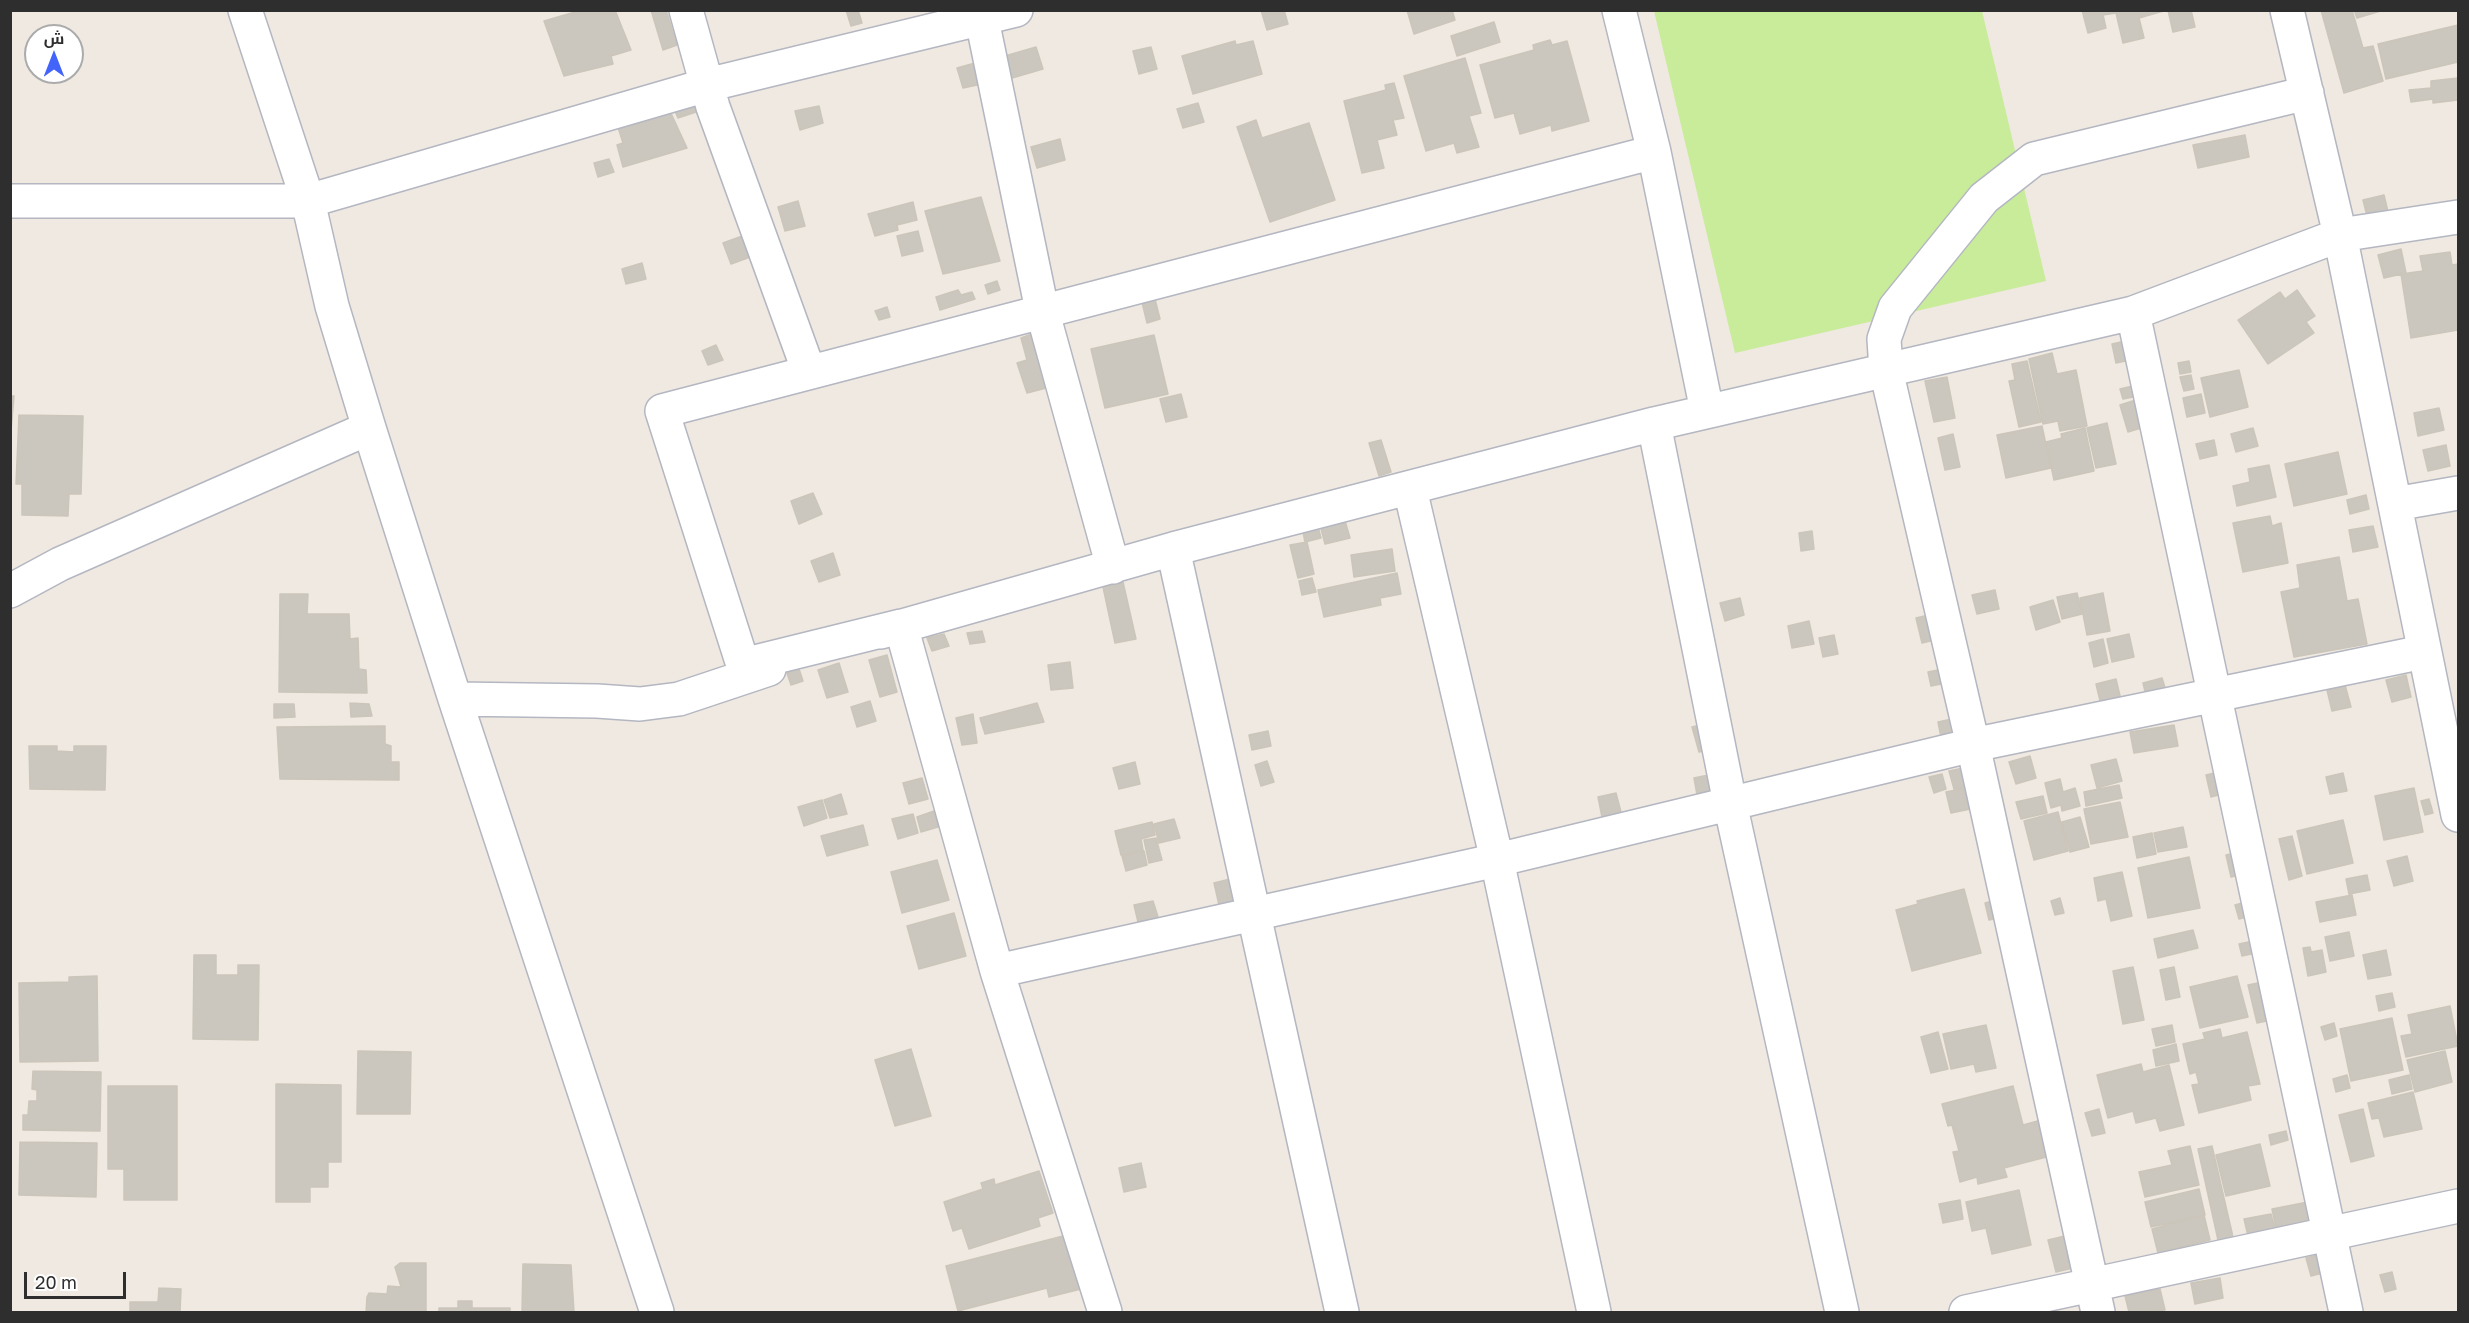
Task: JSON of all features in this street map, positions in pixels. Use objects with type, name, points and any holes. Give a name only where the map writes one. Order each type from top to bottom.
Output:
[{"type":"street","points":[[245,10],[308,201],[332,306],[369,428],[455,699],[657,1312]]},
{"type":"street","points":[[686,10],[707,85],[809,372]]},
{"type":"street","points":[[10,201],[308,201],[707,85],[981,14],[1016,10]]},
{"type":"street","points":[[1618,10],[1654,152],[1707,411]]},
{"type":"street","points":[[2287,10],[2340,235],[2423,652],[2451,743],[2458,815]]},
{"type":"street","points":[[981,14],[1042,310],[1113,567]]},
{"type":"street","points":[[2095,1298],[1974,745],[1886,370],[1884,339],[1895,308],[1984,198],[2034,159],[2307,93]]},
{"type":"street","points":[[1654,152],[662,411],[743,665],[901,626],[1173,549],[1654,424],[2133,313],[2340,235],[2458,217]]},
{"type":"street","points":[[2133,313],[2346,1312]]},
{"type":"street","points":[[1654,424],[1730,804],[1842,1312]]},
{"type":"street","points":[[10,591],[60,564],[369,428]]},
{"type":"street","points":[[1410,489],[1497,860],[1594,1312]]},
{"type":"street","points":[[2395,504],[2458,493]]},
{"type":"street","points":[[1173,549],[1342,1312]]},
{"type":"street","points":[[455,699],[597,701],[640,704],[679,699],[901,626]]},
{"type":"street","points":[[901,626],[998,971],[1105,1312]]},
{"type":"street","points":[[998,971],[1497,860],[1974,745],[2216,697],[2423,652]]},
{"type":"street","points":[[1966,1312],[2095,1298],[2328,1235],[2458,1206]]},
{"type":"green space","points":[[1654,11],[1982,11],[2046,281],[1735,353]]},
{"type":"building","points":[[582,10],[615,10],[631,50],[611,56],[613,64],[564,76],[544,21]]},
{"type":"building","points":[[651,10],[666,10],[677,45],[663,50]]},
{"type":"building","points":[[846,10],[859,13],[862,23],[851,26]]},
{"type":"building","points":[[1261,10],[1284,10],[1288,24],[1267,30]]},
{"type":"building","points":[[1407,10],[1452,10],[1455,20],[1414,34]]},
{"type":"building","points":[[2082,10],[2167,10],[2139,18],[2144,38],[2123,43],[2116,13],[2103,15],[2106,28],[2088,33]]},
{"type":"building","points":[[2168,10],[2191,10],[2195,27],[2173,32]]},
{"type":"building","points":[[2321,10],[2352,10],[2363,48],[2373,46],[2383,81],[2344,93]]},
{"type":"building","points":[[2354,10],[2384,10],[2357,18]]},
{"type":"building","points":[[1494,22],[1500,42],[1457,56],[1451,36]]},
{"type":"building","points":[[2458,25],[2458,62],[2386,79],[2378,44]]},
{"type":"building","points":[[1550,40],[1552,45],[1567,41],[1589,121],[1552,131],[1551,125],[1520,134],[1514,113],[1495,118],[1480,65],[1534,50],[1533,45]]},
{"type":"building","points":[[1235,41],[1236,45],[1253,41],[1262,74],[1193,94],[1182,56]]},
{"type":"building","points":[[1036,47],[1043,69],[1012,78],[1005,56]]},
{"type":"building","points":[[1151,47],[1157,69],[1139,74],[1133,51]]},
{"type":"building","points":[[1465,58],[1481,113],[1469,116],[1479,147],[1457,153],[1454,143],[1426,151],[1404,76]]},
{"type":"building","points":[[975,63],[982,84],[963,88],[957,68]]},
{"type":"building","points":[[2458,78],[2458,100],[2433,103],[2433,99],[2411,102],[2409,90],[2431,88],[2431,81]]},
{"type":"building","points":[[1394,83],[1404,118],[1393,120],[1397,135],[1377,140],[1384,168],[1362,173],[1344,101],[1386,90],[1385,85]]},
{"type":"building","points":[[693,96],[699,111],[678,118],[671,102]]},
{"type":"building","points":[[1198,103],[1204,122],[1183,128],[1177,109]]},
{"type":"building","points":[[819,106],[823,123],[800,130],[795,111]]},
{"type":"building","points":[[669,109],[687,148],[623,167],[617,145],[623,143],[617,124]]},
{"type":"building","points":[[1256,120],[1262,138],[1309,123],[1335,200],[1270,222],[1237,127]]},
{"type":"building","points":[[2245,135],[2249,157],[2198,168],[2193,145]]},
{"type":"building","points":[[1060,139],[1065,160],[1037,168],[1031,147]]},
{"type":"building","points":[[609,159],[614,172],[598,177],[594,163]]},
{"type":"building","points":[[2384,195],[2389,216],[2368,220],[2363,200]]},
{"type":"building","points":[[981,197],[1000,261],[943,274],[925,211]]},
{"type":"building","points":[[798,201],[805,226],[785,231],[778,207]]},
{"type":"building","points":[[913,202],[917,220],[897,225],[898,230],[875,236],[868,214]]},
{"type":"building","points":[[918,231],[923,251],[902,256],[897,236]]},
{"type":"building","points":[[745,235],[753,256],[731,264],[723,243]]},
{"type":"building","points":[[2401,249],[2406,273],[2384,278],[2378,255]]},
{"type":"building","points":[[2450,252],[2452,265],[2458,264],[2458,330],[2411,338],[2401,274],[2423,271],[2420,256]]},
{"type":"building","points":[[642,263],[646,279],[626,284],[622,269]]},
{"type":"building","points":[[997,281],[1000,290],[988,294],[985,285]]},
{"type":"building","points":[[958,290],[961,295],[972,292],[975,299],[940,310],[936,297]]},
{"type":"building","points":[[2297,290],[2315,316],[2306,322],[2314,333],[2268,364],[2238,320],[2280,292],[2285,299]]},
{"type":"building","points":[[1155,299],[1160,319],[1147,323],[1142,302]]},
{"type":"building","points":[[887,307],[890,317],[879,320],[875,311]]},
{"type":"building","points":[[1040,331],[1054,386],[1027,393],[1017,363],[1027,360],[1021,338]]},
{"type":"building","points":[[1154,335],[1168,394],[1105,408],[1091,349]]},
{"type":"building","points":[[2130,340],[2135,359],[2116,363],[2112,344]]},
{"type":"building","points":[[716,345],[723,360],[708,365],[702,351]]},
{"type":"building","points":[[2052,353],[2057,374],[2076,370],[2087,426],[2060,431],[2058,421],[2043,424],[2029,359]]},
{"type":"building","points":[[2027,361],[2041,422],[2019,427],[2009,381],[2015,380],[2012,364]]},
{"type":"building","points":[[2189,361],[2191,372],[2180,374],[2178,363]]},
{"type":"building","points":[[2239,370],[2248,407],[2210,417],[2201,378]]},
{"type":"building","points":[[2191,375],[2194,389],[2184,391],[2180,377]]},
{"type":"building","points":[[1947,377],[1955,418],[1934,422],[1925,381]]},
{"type":"building","points":[[2141,384],[2143,395],[2123,399],[2120,389]]},
{"type":"building","points":[[1181,394],[1187,417],[1166,422],[1160,399]]},
{"type":"building","points":[[2201,394],[2205,413],[2187,417],[2183,398]]},
{"type":"building","points":[[10,396],[14,396],[10,442]]},
{"type":"building","points":[[2142,398],[2151,425],[2128,432],[2120,405]]},
{"type":"building","points":[[2439,408],[2444,430],[2418,436],[2414,413]]},
{"type":"building","points":[[19,415],[83,416],[81,494],[69,494],[68,516],[22,515],[22,484],[16,484]]},
{"type":"building","points":[[2107,423],[2116,464],[2096,468],[2087,428]]},
{"type":"building","points":[[2042,426],[2051,468],[2006,478],[1997,435]]},
{"type":"building","points":[[2085,428],[2094,471],[2054,480],[2046,442],[2062,438],[2061,434]]},
{"type":"building","points":[[2253,428],[2258,446],[2236,452],[2231,434]]},
{"type":"building","points":[[1953,434],[1960,467],[1945,470],[1938,438]]},
{"type":"building","points":[[1381,440],[1391,472],[1379,476],[1369,443]]},
{"type":"building","points":[[2214,440],[2217,455],[2200,459],[2196,444]]},
{"type":"building","points":[[2446,445],[2450,466],[2428,471],[2423,450]]},
{"type":"building","points":[[2338,452],[2347,494],[2294,506],[2285,464]]},
{"type":"building","points":[[2269,465],[2276,497],[2237,506],[2233,486],[2250,482],[2248,469]]},
{"type":"building","points":[[813,493],[822,514],[799,524],[791,501]]},
{"type":"building","points":[[2366,495],[2369,509],[2350,514],[2347,500]]},
{"type":"building","points":[[1343,514],[1350,538],[1325,544],[1319,521]]},
{"type":"building","points":[[2270,516],[2272,526],[2281,523],[2288,563],[2243,572],[2233,523]]},
{"type":"building","points":[[1317,523],[1321,538],[1305,542],[1302,527]]},
{"type":"building","points":[[2373,526],[2378,547],[2353,552],[2349,530]]},
{"type":"building","points":[[1812,531],[1814,549],[1801,551],[1799,533]]},
{"type":"building","points":[[1307,542],[1314,574],[1298,578],[1290,545]]},
{"type":"building","points":[[1392,549],[1395,571],[1354,577],[1351,555]]},
{"type":"building","points":[[833,553],[840,575],[819,582],[811,561]]},
{"type":"building","points":[[2339,557],[2347,601],[2358,599],[2367,644],[2294,657],[2281,592],[2300,588],[2297,565]]},
{"type":"building","points":[[1397,573],[1401,594],[1380,598],[1381,605],[1324,617],[1318,590]]},
{"type":"building","points":[[1312,578],[1316,592],[1302,595],[1299,581]]},
{"type":"building","points":[[1123,582],[1136,639],[1115,643],[1103,587]]},
{"type":"building","points":[[1995,590],[1999,609],[1977,614],[1972,595]]},
{"type":"building","points":[[2077,593],[2082,614],[2062,619],[2057,597]]},
{"type":"building","points":[[2103,593],[2110,631],[2087,635],[2080,598]]},
{"type":"building","points":[[280,594],[308,594],[307,614],[349,614],[350,639],[358,638],[359,669],[366,670],[367,693],[279,692]]},
{"type":"building","points":[[1740,598],[1744,615],[1725,621],[1720,603]]},
{"type":"building","points":[[2053,600],[2060,622],[2036,630],[2030,607]]},
{"type":"building","points":[[1937,613],[1943,638],[1922,643],[1916,618]]},
{"type":"building","points":[[1809,621],[1814,644],[1792,648],[1788,626]]},
{"type":"building","points":[[982,631],[985,642],[970,644],[967,633]]},
{"type":"building","points":[[944,634],[949,646],[932,651],[927,638]]},
{"type":"building","points":[[2129,634],[2134,657],[2112,662],[2107,639]]},
{"type":"building","points":[[1834,635],[1838,654],[1823,657],[1819,638]]},
{"type":"building","points":[[2103,639],[2108,663],[2094,667],[2089,643]]},
{"type":"building","points":[[887,655],[897,692],[880,697],[869,660]]},
{"type":"building","points":[[1070,662],[1073,688],[1051,690],[1048,665]]},
{"type":"building","points":[[839,663],[848,692],[827,698],[818,670]]},
{"type":"building","points":[[1948,668],[1951,682],[1931,686],[1928,672]]},
{"type":"building","points":[[799,669],[803,681],[791,685],[787,673]]},
{"type":"building","points":[[2406,675],[2411,697],[2392,702],[2386,680]]},
{"type":"building","points":[[2162,678],[2167,694],[2147,700],[2143,683]]},
{"type":"building","points":[[2116,679],[2121,700],[2101,705],[2096,684]]},
{"type":"building","points":[[2345,685],[2351,707],[2332,711],[2327,690]]},
{"type":"building","points":[[870,701],[876,721],[857,727],[851,707]]},
{"type":"building","points":[[350,703],[369,704],[372,716],[351,717]]},
{"type":"building","points":[[1037,703],[1044,722],[985,734],[980,718]]},
{"type":"building","points":[[274,704],[294,704],[295,717],[274,718]]},
{"type":"building","points":[[973,714],[977,743],[962,745],[956,718]]},
{"type":"building","points":[[1961,717],[1965,737],[1942,742],[1938,722]]},
{"type":"building","points":[[1704,724],[1711,749],[1699,752],[1692,727]]},
{"type":"building","points":[[2174,725],[2178,746],[2134,753],[2130,732]]},
{"type":"building","points":[[385,726],[385,744],[391,746],[391,762],[399,762],[399,780],[280,779],[277,727]]},
{"type":"building","points":[[1268,731],[1271,746],[1252,750],[1249,735]]},
{"type":"building","points":[[29,746],[57,746],[57,751],[74,752],[74,746],[106,746],[105,790],[30,789]]},
{"type":"building","points":[[2030,756],[2036,778],[2016,784],[2009,762]]},
{"type":"building","points":[[2116,759],[2122,781],[2097,788],[2091,765]]},
{"type":"building","points":[[1267,761],[1274,782],[1261,786],[1255,765]]},
{"type":"building","points":[[1135,762],[1140,784],[1119,789],[1113,768]]},
{"type":"building","points":[[1968,767],[1972,785],[1954,789],[1949,771]]},
{"type":"building","points":[[2223,771],[2222,794],[2211,797],[2206,775]]},
{"type":"building","points":[[1718,773],[1721,795],[1698,800],[1694,778]]},
{"type":"building","points":[[2343,773],[2347,791],[2330,794],[2326,777]]},
{"type":"building","points":[[1942,774],[1946,789],[1934,793],[1929,777]]},
{"type":"building","points":[[922,778],[928,799],[909,804],[903,783]]},
{"type":"building","points":[[2060,779],[2063,792],[2075,788],[2080,806],[2062,811],[2061,805],[2051,808],[2045,783]]},
{"type":"building","points":[[2119,785],[2122,798],[2086,806],[2084,792]]},
{"type":"building","points":[[1976,786],[1980,807],[1951,813],[1946,792]]},
{"type":"building","points":[[2414,788],[2423,832],[2384,840],[2375,796]]},
{"type":"building","points":[[1616,793],[1621,812],[1602,817],[1598,797]]},
{"type":"building","points":[[841,794],[847,814],[830,818],[824,800]]},
{"type":"building","points":[[2043,796],[2047,813],[2021,819],[2016,802]]},
{"type":"building","points":[[2429,799],[2433,813],[2425,815],[2421,801]]},
{"type":"building","points":[[822,800],[827,818],[804,826],[798,807]]},
{"type":"building","points":[[2120,802],[2128,837],[2091,844],[2084,809]]},
{"type":"building","points":[[934,811],[938,827],[921,832],[917,817]]},
{"type":"building","points":[[2058,812],[2068,851],[2034,860],[2024,821]]},
{"type":"building","points":[[913,814],[918,833],[898,839],[892,819]]},
{"type":"building","points":[[2080,817],[2089,847],[2070,852],[2062,822]]},
{"type":"building","points":[[1174,819],[1180,838],[1159,843],[1154,824]]},
{"type":"building","points":[[2343,820],[2353,863],[2307,874],[2297,831]]},
{"type":"building","points":[[1152,822],[1155,835],[1141,839],[1143,850],[1121,855],[1115,831]]},
{"type":"building","points":[[863,825],[868,845],[827,856],[821,836]]},
{"type":"building","points":[[2183,827],[2187,847],[2158,852],[2154,833]]},
{"type":"building","points":[[2152,833],[2156,854],[2137,858],[2133,837]]},
{"type":"building","points":[[2292,836],[2302,876],[2289,880],[2279,839]]},
{"type":"building","points":[[1156,838],[1162,860],[1149,863],[1144,840]]},
{"type":"building","points":[[1144,851],[1147,865],[1126,871],[1122,856]]},
{"type":"building","points":[[2239,852],[2244,874],[2231,877],[2226,855]]},
{"type":"building","points":[[2407,856],[2413,881],[2394,886],[2387,861]]},
{"type":"building","points":[[2189,857],[2200,908],[2148,918],[2138,868]]},
{"type":"building","points":[[937,860],[949,900],[902,913],[891,872]]},
{"type":"building","points":[[2122,872],[2132,916],[2111,921],[2106,899],[2098,901],[2094,878]]},
{"type":"building","points":[[2367,875],[2370,890],[2349,894],[2346,879]]},
{"type":"building","points":[[1234,878],[1240,900],[1219,905],[1214,883]]},
{"type":"building","points":[[1964,889],[1981,953],[1912,971],[1896,910],[1918,904],[1917,901]]},
{"type":"building","points":[[2352,895],[2356,915],[2320,922],[2316,902]]},
{"type":"building","points":[[2060,898],[2064,913],[2055,915],[2051,901]]},
{"type":"building","points":[[1996,900],[2000,918],[1989,920],[1985,903]]},
{"type":"building","points":[[1153,901],[1158,917],[1138,922],[1134,905]]},
{"type":"building","points":[[2250,901],[2254,915],[2239,919],[2235,905]]},
{"type":"building","points":[[954,913],[966,956],[919,969],[907,926]]},
{"type":"building","points":[[2193,930],[2198,948],[2158,958],[2154,939]]},
{"type":"building","points":[[2349,932],[2354,956],[2330,961],[2325,937]]},
{"type":"building","points":[[2258,940],[2260,952],[2242,956],[2239,944]]},
{"type":"building","points":[[2310,947],[2311,952],[2322,950],[2326,972],[2308,976],[2303,948]]},
{"type":"building","points":[[2386,950],[2391,975],[2368,979],[2363,955]]},
{"type":"building","points":[[194,955],[216,955],[216,975],[238,975],[238,965],[259,965],[258,1040],[193,1039]]},
{"type":"building","points":[[2133,967],[2144,1020],[2123,1024],[2113,971]]},
{"type":"building","points":[[2174,967],[2180,997],[2166,1000],[2160,970]]},
{"type":"building","points":[[97,976],[98,1061],[20,1062],[19,983],[69,982],[69,977]]},
{"type":"building","points":[[2237,976],[2248,1017],[2200,1028],[2190,987]]},
{"type":"building","points":[[2267,981],[2276,1019],[2257,1023],[2248,985]]},
{"type":"building","points":[[2392,993],[2395,1007],[2379,1011],[2376,996]]},
{"type":"building","points":[[2450,1006],[2458,1046],[2406,1057],[2401,1036],[2412,1034],[2408,1015]]},
{"type":"building","points":[[2392,1018],[2403,1070],[2351,1081],[2340,1029]]},
{"type":"building","points":[[2334,1023],[2337,1036],[2325,1040],[2321,1027]]},
{"type":"building","points":[[1986,1025],[1996,1068],[1976,1072],[1974,1064],[1951,1069],[1943,1034]]},
{"type":"building","points":[[2172,1025],[2175,1042],[2156,1046],[2152,1029]]},
{"type":"building","points":[[2220,1029],[2222,1038],[2247,1032],[2260,1084],[2248,1086],[2251,1100],[2199,1113],[2192,1085],[2199,1084],[2196,1072],[2190,1074],[2183,1044],[2205,1039],[2203,1033]]},
{"type":"building","points":[[1938,1032],[1948,1069],[1931,1073],[1921,1037]]},
{"type":"building","points":[[2176,1044],[2179,1061],[2156,1066],[2153,1050]]},
{"type":"building","points":[[911,1049],[931,1116],[895,1126],[875,1060]]},
{"type":"building","points":[[358,1051],[411,1052],[410,1114],[357,1114]]},
{"type":"building","points":[[2445,1051],[2452,1082],[2415,1092],[2407,1060]]},
{"type":"building","points":[[2141,1064],[2143,1072],[2169,1065],[2184,1125],[2160,1131],[2156,1118],[2136,1123],[2133,1111],[2108,1118],[2097,1075]]},
{"type":"building","points":[[33,1071],[101,1072],[100,1131],[23,1130],[23,1115],[28,1115],[29,1101],[37,1101],[37,1090],[32,1089]]},
{"type":"building","points":[[2347,1075],[2350,1088],[2336,1092],[2333,1079]]},
{"type":"building","points":[[2409,1075],[2412,1089],[2392,1094],[2389,1080]]},
{"type":"building","points":[[276,1084],[341,1085],[341,1162],[328,1162],[328,1187],[310,1187],[310,1202],[276,1202]]},
{"type":"building","points":[[108,1086],[177,1086],[177,1200],[124,1200],[124,1169],[108,1169]]},
{"type":"building","points":[[2013,1086],[2023,1125],[2045,1119],[2054,1155],[2004,1168],[2007,1177],[1978,1184],[1977,1177],[1960,1182],[1953,1152],[1959,1151],[1952,1125],[1948,1126],[1942,1104]]},
{"type":"building","points":[[2413,1092],[2422,1129],[2384,1137],[2379,1118],[2372,1119],[2368,1103]]},
{"type":"building","points":[[2099,1109],[2105,1133],[2092,1136],[2085,1113]]},
{"type":"building","points":[[2363,1109],[2374,1156],[2351,1162],[2339,1115]]},
{"type":"building","points":[[2286,1131],[2288,1140],[2271,1145],[2269,1135]]},
{"type":"building","points":[[20,1142],[97,1143],[96,1197],[19,1195]]},
{"type":"building","points":[[2260,1144],[2270,1186],[2226,1196],[2216,1155]]},
{"type":"building","points":[[2190,1146],[2199,1185],[2145,1197],[2139,1172],[2172,1165],[2168,1151]]},
{"type":"building","points":[[2212,1146],[2233,1237],[2218,1240],[2198,1149]]},
{"type":"building","points":[[1141,1163],[1146,1187],[1124,1192],[1119,1168]]},
{"type":"building","points":[[1039,1171],[1053,1213],[1038,1218],[1040,1226],[969,1249],[962,1228],[953,1231],[944,1202],[983,1189],[981,1183],[994,1179],[995,1185]]},
{"type":"building","points":[[2199,1189],[2205,1215],[2151,1227],[2145,1202]]},
{"type":"building","points":[[2019,1190],[2031,1245],[1992,1254],[1986,1228],[1972,1231],[1966,1202]]},
{"type":"building","points":[[1960,1200],[1963,1219],[1943,1223],[1939,1204]]},
{"type":"building","points":[[2313,1201],[2317,1220],[2276,1228],[2272,1209]]},
{"type":"building","points":[[2271,1214],[2275,1230],[2248,1236],[2244,1219]]},
{"type":"building","points":[[2204,1215],[2210,1240],[2158,1253],[2152,1229]]},
{"type":"building","points":[[1071,1234],[1085,1288],[1049,1297],[1047,1288],[958,1311],[946,1266]]},
{"type":"building","points":[[2069,1235],[2077,1267],[2056,1272],[2048,1240]]},
{"type":"building","points":[[2325,1253],[2330,1271],[2311,1276],[2306,1258]]},
{"type":"building","points":[[400,1263],[426,1263],[426,1312],[366,1312],[369,1293],[387,1294],[388,1286],[401,1287],[395,1267]]},
{"type":"building","points":[[523,1264],[571,1265],[574,1312],[522,1312]]},
{"type":"building","points":[[2392,1272],[2396,1289],[2385,1292],[2380,1275]]},
{"type":"building","points":[[2220,1278],[2223,1298],[2195,1304],[2191,1283]]},
{"type":"building","points":[[159,1288],[181,1289],[180,1312],[130,1312],[130,1302],[158,1302]]},
{"type":"building","points":[[2160,1289],[2165,1310],[2129,1312],[2125,1296]]},
{"type":"building","points":[[458,1301],[472,1301],[472,1308],[510,1308],[510,1312],[439,1312],[439,1308],[458,1308]]}]
